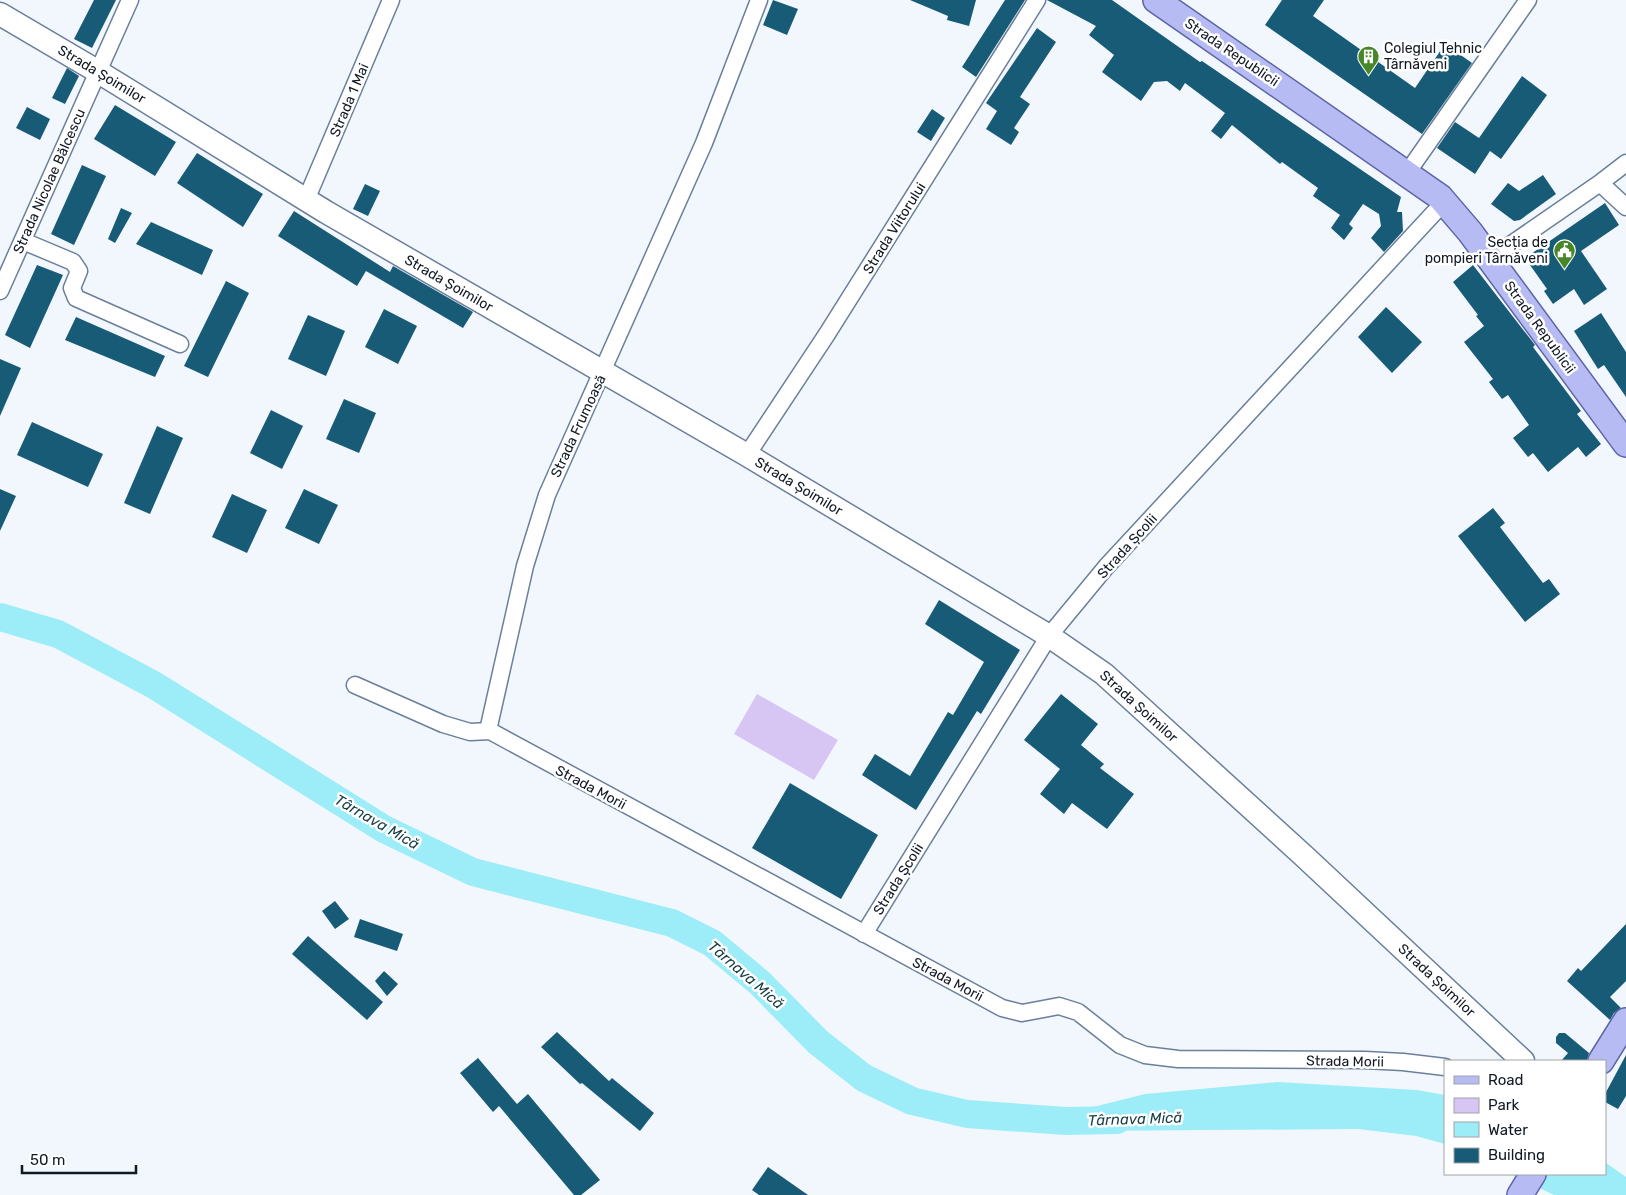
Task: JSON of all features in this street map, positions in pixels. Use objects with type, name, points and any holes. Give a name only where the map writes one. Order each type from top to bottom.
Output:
[{"type":"main road","name":"Strada Republicii","points":[[1156,0],[1407,173],[1445,202],[1490,259],[1626,444]]},
{"type":"main road","points":[[1603,1060],[1626,1021]]},
{"type":"main road","points":[[1520,1195],[1532,1175]]},
{"type":"street","name":"Strada Nicolae Bălcescu","points":[[0,291],[130,0]]},
{"type":"street","name":"Strada 1 Mai","points":[[306,200],[391,0]]},
{"type":"street","name":"Strada Frumoasă","points":[[490,731],[489,726],[534,533],[547,495],[704,144],[759,0]]},
{"type":"street","name":"Strada Viitorului","points":[[747,455],[827,334],[1037,0]]},
{"type":"street","points":[[1407,173],[1528,0]]},
{"type":"street","name":"Strada Șoimilor","points":[[0,14],[98,70],[306,200],[604,371],[1049,636],[1104,674],[1312,864],[1522,1060]]},
{"type":"street","points":[[1490,259],[1626,163]]},
{"type":"street","points":[[1600,183],[1626,207]]},
{"type":"street","name":"Strada Școlii","points":[[864,934],[1049,636],[1106,567],[1445,202]]},
{"type":"street","points":[[23,241],[72,262],[79,271],[72,288],[76,298],[180,344]]},
{"type":"street","points":[[355,685],[443,724],[470,732],[490,731]]},
{"type":"street","name":"Strada Morii","points":[[490,731],[1002,1008],[1022,1014],[1059,1006],[1078,1012],[1120,1045],[1145,1055],[1178,1059],[1364,1060],[1444,1067]]},
{"type":"green space","points":[[757,694],[838,740],[814,780],[734,734]]},
{"type":"water","points":[[1277,1082],[1417,1090],[1444,1095],[1444,1144],[1416,1136],[1358,1129],[1077,1131],[1081,1110],[1145,1094]]},
{"type":"water","points":[[1606,1163],[1626,1177],[1626,1195],[1554,1195],[1512,1175],[1606,1175]]},
{"type":"building","points":[[94,0],[116,0],[92,48],[74,39]]},
{"type":"building","points":[[773,0],[798,9],[787,35],[763,25]]},
{"type":"building","points":[[910,0],[976,0],[969,26],[947,20],[948,16]]},
{"type":"building","points":[[1005,0],[1025,0],[976,77],[962,67]]},
{"type":"building","points":[[1047,0],[1112,0],[1200,62],[1202,61],[1401,197],[1397,212],[1402,212],[1403,231],[1384,252],[1371,238],[1381,226],[1379,214],[1363,204],[1349,224],[1353,228],[1344,240],[1331,228],[1340,215],[1313,196],[1318,188],[1282,162],[1280,164],[1232,125],[1221,139],[1211,131],[1225,113],[1185,83],[1180,91],[1167,81],[1154,82],[1141,101],[1102,72],[1114,55],[1089,35],[1096,26]]},
{"type":"building","name":"Colegiul Tehnic Târnăveni","points":[[1282,0],[1324,0],[1313,16],[1415,88],[1445,44],[1472,63],[1422,134],[1265,25]]},
{"type":"building","points":[[1037,28],[1056,42],[1020,97],[1030,104],[1014,128],[1019,132],[1011,145],[986,129],[997,111],[986,103]]},
{"type":"building","points":[[67,68],[79,76],[65,104],[52,98]]},
{"type":"building","points":[[1522,76],[1547,95],[1501,159],[1490,151],[1475,174],[1437,148],[1455,122],[1479,138]]},
{"type":"building","points":[[115,105],[176,142],[155,176],[94,139]]},
{"type":"building","points":[[27,107],[50,119],[40,140],[16,128]]},
{"type":"building","points":[[932,109],[945,118],[931,141],[917,132]]},
{"type":"building","points":[[197,153],[263,194],[243,227],[177,183]]},
{"type":"building","points":[[82,165],[106,176],[74,245],[51,234]]},
{"type":"building","points":[[1543,175],[1556,194],[1520,220],[1514,221],[1491,204],[1508,183],[1519,191]]},
{"type":"building","points":[[365,184],[380,191],[368,216],[353,209]]},
{"type":"building","points":[[1605,203],[1619,225],[1581,251],[1607,289],[1584,305],[1574,289],[1553,304],[1544,291],[1547,289],[1525,258]]},
{"type":"building","points":[[121,208],[132,213],[115,243],[108,239]]},
{"type":"building","points":[[294,211],[390,272],[393,266],[473,312],[463,328],[366,271],[357,286],[278,236]]},
{"type":"building","points":[[151,222],[213,250],[202,275],[136,244]]},
{"type":"building","points":[[37,265],[63,275],[30,348],[5,335]]},
{"type":"building","points":[[1473,265],[1535,345],[1533,347],[1581,411],[1577,414],[1601,444],[1586,457],[1578,447],[1548,472],[1533,453],[1528,457],[1513,438],[1529,425],[1508,395],[1502,399],[1489,382],[1493,379],[1464,342],[1484,326],[1453,282]]},
{"type":"building","points":[[226,281],[249,293],[208,377],[184,366]]},
{"type":"building","points":[[1386,307],[1422,342],[1392,373],[1358,337]]},
{"type":"building","points":[[384,309],[417,326],[398,364],[365,347]]},
{"type":"building","points":[[1601,313],[1626,352],[1626,397],[1604,365],[1598,369],[1574,331]]},
{"type":"building","points":[[308,315],[345,331],[326,376],[288,359]]},
{"type":"building","points":[[76,317],[165,356],[155,377],[65,340]]},
{"type":"building","points":[[0,359],[21,368],[0,416]]},
{"type":"building","points":[[344,399],[376,413],[359,453],[326,439]]},
{"type":"building","points":[[271,410],[303,426],[282,469],[250,453]]},
{"type":"building","points":[[32,422],[103,454],[88,487],[17,455]]},
{"type":"building","points":[[157,426],[183,438],[150,514],[124,503]]},
{"type":"building","points":[[0,489],[16,496],[0,531]]},
{"type":"building","points":[[304,489],[338,505],[319,544],[285,528]]},
{"type":"building","points":[[232,494],[267,510],[247,553],[212,537]]},
{"type":"building","points":[[1493,508],[1505,523],[1500,527],[1543,583],[1549,579],[1560,594],[1525,622],[1458,536]]},
{"type":"building","points":[[939,600],[1020,650],[981,714],[977,711],[916,810],[862,775],[875,754],[910,776],[948,712],[953,715],[984,662],[925,624]]},
{"type":"building","points":[[1061,694],[1098,724],[1081,745],[1104,764],[1100,768],[1134,794],[1107,829],[1072,803],[1064,814],[1040,794],[1060,769],[1024,740]]},
{"type":"building","points":[[790,783],[878,835],[841,899],[752,848]]},
{"type":"building","points":[[335,901],[349,919],[335,929],[322,911]]},
{"type":"building","points":[[360,919],[403,934],[397,951],[354,937]]},
{"type":"building","points":[[1626,924],[1626,981],[1610,997],[1621,1008],[1614,1013],[1610,1020],[1567,981],[1578,968],[1581,971]]},
{"type":"building","points":[[308,936],[383,1002],[367,1020],[292,954]]},
{"type":"building","points":[[384,971],[398,984],[387,996],[375,981]]},
{"type":"building","points":[[557,1032],[609,1081],[612,1078],[654,1113],[640,1131],[582,1083],[580,1084],[541,1047]]},
{"type":"building","points":[[1559,1033],[1565,1033],[1589,1053],[1587,1060],[1562,1060],[1568,1053],[1556,1043],[1556,1037]]},
{"type":"building","points":[[1626,1055],[1626,1096],[1618,1109],[1606,1103],[1606,1092]]},
{"type":"building","points":[[478,1058],[517,1104],[528,1094],[600,1180],[581,1195],[574,1195],[499,1106],[493,1112],[460,1073]]},
{"type":"building","points":[[768,1167],[808,1195],[759,1195],[752,1190]]},
{"type":"waterway","name":"Târnava Mică","points":[[0,617],[58,634],[154,685],[384,829],[473,872],[672,923],[712,943],[760,983],[818,1042],[864,1078],[912,1101],[967,1114],[1066,1121],[1117,1120]]},
{"type":"place","name":"Colegiul Tehnic Târnăveni","points":[[1368,75]]},
{"type":"place","name":"Secția de pompieri Târnăveni","points":[[1564,269]]}]
